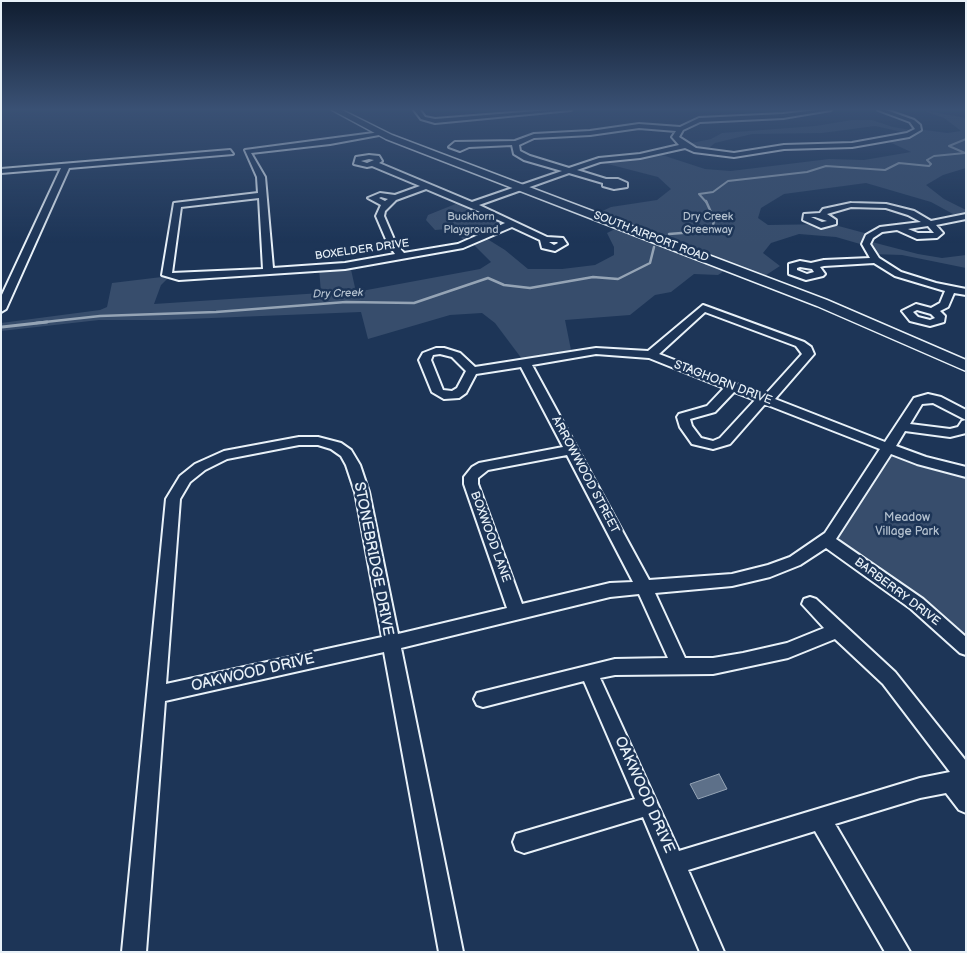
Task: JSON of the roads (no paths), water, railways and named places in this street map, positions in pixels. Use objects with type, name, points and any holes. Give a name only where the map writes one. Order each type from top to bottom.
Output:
[{"type":"main road","name":"SOUTH AIRPORT ROAD","points":[[436,154],[864,320],[966,366]]},
{"type":"street","points":[[1,171],[201,154]]},
{"type":"street","points":[[248,154],[260,175],[268,271]]},
{"type":"street","points":[[521,154],[608,182]]},
{"type":"street","points":[[472,205],[571,169],[602,160],[647,154]]},
{"type":"street","points":[[374,164],[514,223],[547,240]]},
{"type":"street","points":[[1,309],[66,166]]},
{"type":"street","points":[[401,256],[392,244],[380,216],[384,204],[394,197],[427,186]]},
{"type":"street","name":"BOXELDER DRIVE","points":[[263,195],[177,205],[167,274],[179,277],[345,266],[463,246],[514,223]]},
{"type":"street","points":[[384,204],[372,198],[382,195],[394,197]]},
{"type":"street","points":[[822,215],[847,205],[871,204],[905,210],[930,224],[939,234],[917,236],[897,227]]},
{"type":"street","points":[[966,216],[930,224],[880,230],[869,237],[867,248],[876,260],[906,278],[950,290],[966,292]]},
{"type":"street","points":[[812,266],[824,263],[876,260]]},
{"type":"street","points":[[933,311],[944,305],[950,290]]},
{"type":"street","points":[[651,355],[703,308],[800,344],[807,349],[808,354],[725,441],[713,445],[697,441],[686,427],[683,417],[711,409],[732,387]]},
{"type":"street","name":"STAGHORN DRIVE","points":[[472,371],[596,351],[620,351],[651,355],[932,465],[966,472]]},
{"type":"street","name":"ARROWWOOD STREET","points":[[525,363],[644,587]]},
{"type":"street","name":"OAKWOOD DRIVE","points":[[156,695],[390,643],[610,590],[728,580],[757,575],[792,562],[826,540],[902,427],[916,402],[923,399],[932,399],[950,405],[966,416]]},
{"type":"street","points":[[902,427],[950,433],[962,430],[966,424]]},
{"type":"street","name":"STONEBRIDGE DRIVE","points":[[134,952],[173,499],[185,479],[200,467],[224,455],[299,441],[318,441],[336,446],[346,453],[353,464],[362,492],[451,952]]},
{"type":"street","name":"BOXWOOD LANE","points":[[517,612],[471,484],[471,477],[477,470],[486,466],[572,450]]},
{"type":"street","name":"BARBERRY DRIVE","points":[[826,540],[917,604],[966,648]]},
{"type":"street","points":[[644,587],[680,666]]},
{"type":"street","points":[[810,604],[889,678],[961,780],[966,803]]},
{"type":"street","points":[[483,699],[616,667],[713,666],[743,661],[788,650],[837,630]]},
{"type":"street","name":"OAKWOOD DRIVE","points":[[589,672],[674,863],[920,788],[961,780]]},
{"type":"street","points":[[524,842],[648,805]]},
{"type":"street","points":[[819,818],[898,952]]},
{"type":"street","points":[[674,863],[712,952]]},
{"type":"waterway","name":"Dry Creek","points":[[707,203],[699,194],[713,192],[728,181],[807,172],[826,166],[885,170],[899,163],[929,166],[931,164],[927,160],[934,156],[950,154]]},
{"type":"waterway","name":"Dry Creek","points":[[669,234],[694,232],[713,226],[714,219],[707,203]]},
{"type":"waterway","name":"Dry Creek","points":[[36,323],[100,316],[216,312],[346,302],[414,303],[488,278],[504,285],[530,288],[593,277],[618,279],[650,263],[654,247]]},
{"type":"waterway","name":"Dry Creek","points":[[2,327],[47,322]]},
{"type":"park label","name":"Buckhorn Playground","points":[[471,223]]},
{"type":"park label","name":"Dry Creek Greenway","points":[[708,223]]},
{"type":"park label","name":"Meadow Village Park","points":[[907,525]]}]
